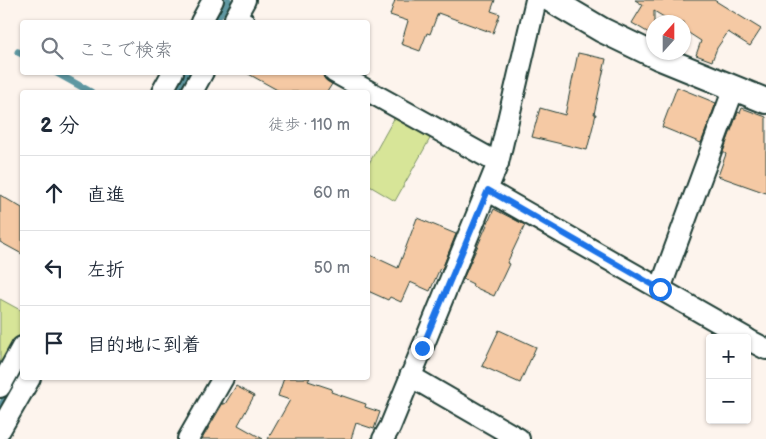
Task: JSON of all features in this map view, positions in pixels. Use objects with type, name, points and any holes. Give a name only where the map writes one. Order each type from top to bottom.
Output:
[{"type":"street","points":[[202,20],[213,0]]},
{"type":"street","points":[[237,20],[245,0]]},
{"type":"street","points":[[383,439],[390,428],[498,163],[536,0]]},
{"type":"street","points":[[551,0],[602,30],[658,57],[766,101]]},
{"type":"street","points":[[163,90],[171,75]]},
{"type":"street","points":[[193,90],[202,75]]},
{"type":"street","points":[[339,75],[364,90]]},
{"type":"street","points":[[660,289],[734,88]]},
{"type":"street","points":[[370,94],[498,163]]},
{"type":"street","points":[[488,190],[739,334]]},
{"type":"street","points":[[751,341],[766,350]]},
{"type":"street","points":[[0,387],[20,350]]},
{"type":"street","points":[[410,376],[519,439]]},
{"type":"street","points":[[0,430],[29,380]]},
{"type":"street","points":[[188,439],[222,380]]},
{"type":"green space","points":[[396,115],[432,135],[395,201],[370,186],[370,161]]},
{"type":"green space","points":[[0,299],[20,310],[20,338],[0,374]]},
{"type":"building","points":[[395,0],[495,0],[491,11],[500,14],[493,33],[438,13],[430,34],[427,33],[420,51],[401,44],[408,21],[390,15]]},
{"type":"building","points":[[635,0],[714,0],[761,29],[750,46],[728,32],[717,48],[712,61],[696,55],[701,41],[691,35],[691,15],[661,15],[654,11],[654,15],[646,15],[646,31],[632,23],[643,5]]},
{"type":"building","points":[[578,53],[606,59],[587,150],[532,137],[540,108],[565,115]]},
{"type":"building","points":[[250,75],[323,75],[324,78],[332,84],[328,90],[277,90]]},
{"type":"building","points":[[677,87],[716,103],[701,143],[662,127]]},
{"type":"building","points":[[742,108],[766,117],[766,193],[718,176],[726,154],[723,152],[738,112],[740,113]]},
{"type":"building","points":[[0,195],[20,207],[20,253],[0,242]]},
{"type":"building","points":[[494,209],[525,225],[494,296],[472,286],[473,284],[463,279]]},
{"type":"building","points":[[417,218],[456,234],[442,269],[440,268],[430,291],[410,282],[401,302],[390,297],[388,300],[370,292],[370,255],[398,268]]},
{"type":"building","points":[[499,330],[536,347],[520,383],[482,366]]},
{"type":"building","points":[[283,380],[309,380],[332,389],[331,392],[366,404],[365,407],[380,412],[374,429],[356,423],[351,439],[268,439],[290,400],[278,396]]},
{"type":"building","points":[[236,386],[254,396],[238,425],[263,439],[202,439],[223,403],[225,404]]},
{"type":"waterway","points":[[218,17],[228,0]]},
{"type":"waterway","points":[[60,75],[87,90]]},
{"type":"waterway","points":[[177,90],[185,75]]},
{"type":"waterway","points":[[0,408],[20,371]]},
{"type":"route","points":[[422,348],[488,190],[660,289]]}]
